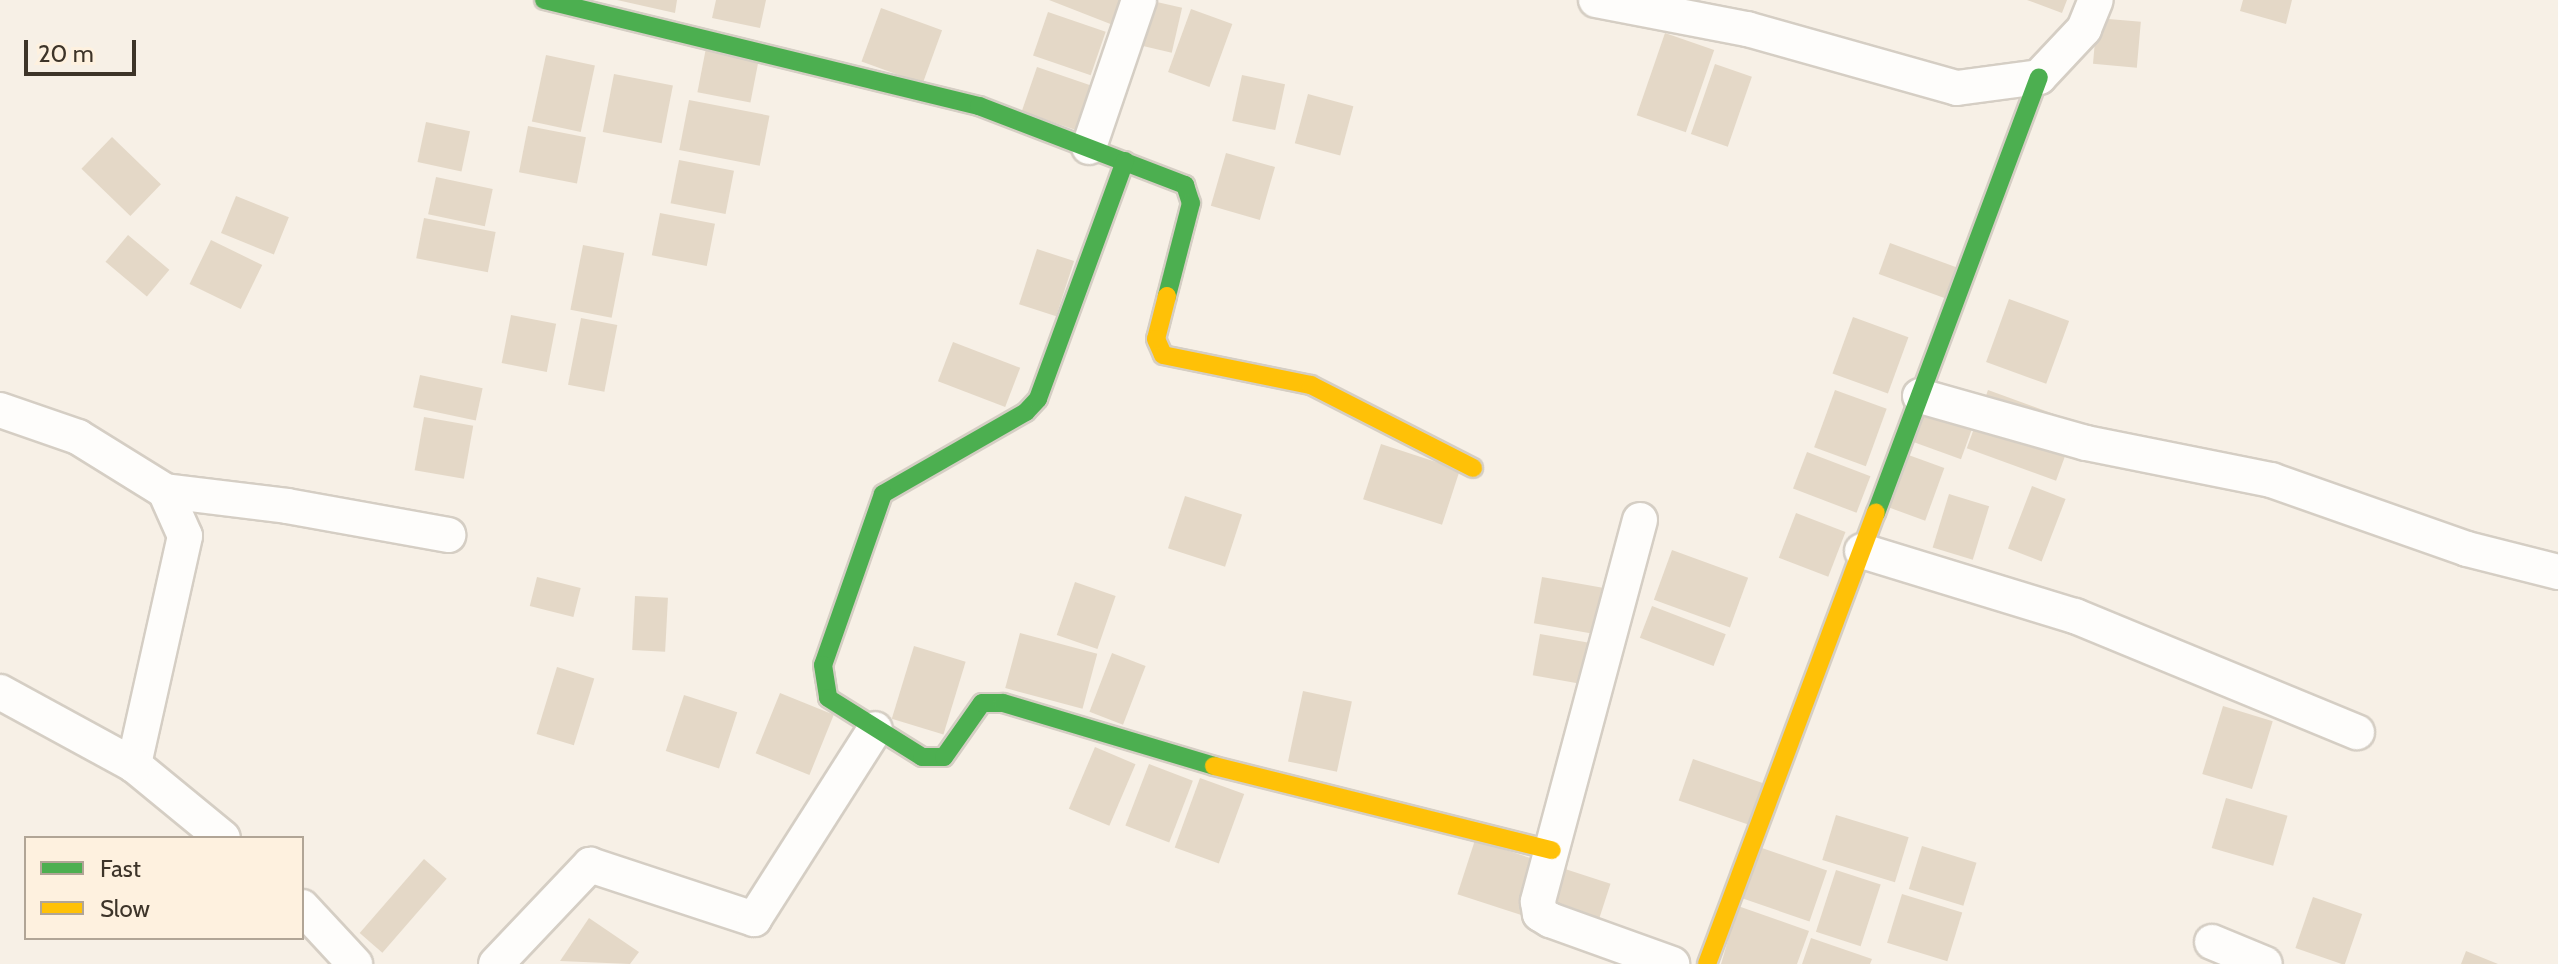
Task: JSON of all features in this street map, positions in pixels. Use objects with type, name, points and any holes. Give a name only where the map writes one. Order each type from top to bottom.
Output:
[{"type":"street","points":[[544,0],[979,106],[1185,185],[1191,194],[1156,339],[1163,355],[1311,385],[1473,468]]},
{"type":"street","points":[[1089,147],[1139,0]]},
{"type":"street","points":[[1596,0],[1747,29],[1957,88],[2039,77]]},
{"type":"street","points":[[1707,964],[2039,77],[2084,29],[2096,0]]},
{"type":"street","points":[[1125,161],[1038,399],[1026,412],[883,494],[870,516],[823,665],[828,698],[922,757],[944,757],[982,703],[1003,703],[1271,784],[1552,850]]},
{"type":"street","points":[[1920,396],[2086,443],[2271,480],[2467,549],[2558,572]]},
{"type":"street","points":[[0,410],[78,437],[165,491],[287,506],[448,535]]},
{"type":"street","points":[[134,765],[185,536],[165,491]]},
{"type":"street","points":[[1640,520],[1552,850],[1540,914],[1672,964]]},
{"type":"street","points":[[1862,551],[2075,616],[2357,732]]},
{"type":"street","points":[[0,692],[134,765],[221,836]]},
{"type":"street","points":[[496,964],[590,865],[754,919],[875,729]]},
{"type":"street","points":[[304,909],[355,964]]},
{"type":"street","points":[[2212,942],[2265,964]]},
{"type":"building","points":[[617,0],[677,0],[675,13]]},
{"type":"building","points":[[716,0],[766,0],[760,28],[712,18]]},
{"type":"building","points":[[1049,0],[1122,0],[1113,25]]},
{"type":"building","points":[[1148,0],[1182,8],[1172,53],[1138,45]]},
{"type":"building","points":[[2027,0],[2067,0],[2062,13]]},
{"type":"building","points":[[2243,0],[2292,0],[2286,24],[2240,11]]},
{"type":"building","points":[[881,8],[942,30],[923,84],[862,62]]},
{"type":"building","points":[[1191,9],[1232,24],[1209,87],[1168,72]]},
{"type":"building","points":[[1048,12],[1106,32],[1091,75],[1033,55]]},
{"type":"building","points":[[2097,18],[2141,22],[2137,68],[2093,64]]},
{"type":"building","points":[[1665,33],[1714,50],[1686,132],[1637,115]]},
{"type":"building","points":[[706,48],[759,58],[750,102],[697,92]]},
{"type":"building","points":[[546,55],[595,65],[581,132],[532,122]]},
{"type":"building","points":[[1715,64],[1752,77],[1728,147],[1691,134]]},
{"type":"building","points":[[1037,67],[1095,87],[1079,131],[1022,111]]},
{"type":"building","points":[[614,74],[673,85],[662,143],[603,132]]},
{"type":"building","points":[[1242,75],[1285,84],[1275,130],[1232,121]]},
{"type":"building","points":[[1308,94],[1353,106],[1340,155],[1295,143]]},
{"type":"building","points":[[689,100],[769,116],[760,166],[679,150]]},
{"type":"building","points":[[426,122],[470,131],[461,171],[417,162]]},
{"type":"building","points":[[528,126],[586,137],[577,183],[519,172]]},
{"type":"building","points":[[112,137],[161,184],[130,216],[81,169]]},
{"type":"building","points":[[1226,153],[1275,167],[1260,220],[1211,206]]},
{"type":"building","points":[[679,160],[734,171],[726,214],[671,203]]},
{"type":"building","points":[[436,177],[493,189],[485,226],[428,214]]},
{"type":"building","points":[[236,196],[289,217],[274,254],[221,233]]},
{"type":"building","points":[[660,213],[715,224],[707,266],[652,255]]},
{"type":"building","points":[[424,218],[496,232],[488,272],[416,258]]},
{"type":"building","points":[[128,235],[169,270],[147,297],[106,262]]},
{"type":"building","points":[[211,240],[262,265],[241,309],[190,284]]},
{"type":"building","points":[[1890,243],[1958,268],[1946,299],[1879,274]]},
{"type":"building","points":[[583,245],[624,253],[612,318],[570,310]]},
{"type":"building","points":[[1037,249],[1074,261],[1056,316],[1019,304]]},
{"type":"building","points":[[2009,299],[2069,321],[2046,384],[1986,362]]},
{"type":"building","points":[[511,315],[556,324],[547,372],[502,363]]},
{"type":"building","points":[[1853,317],[1908,337],[1888,394],[1832,373]]},
{"type":"building","points":[[581,318],[617,325],[604,392],[568,385]]},
{"type":"building","points":[[953,342],[1020,368],[1005,407],[938,381]]},
{"type":"building","points":[[420,375],[483,388],[476,421],[413,407]]},
{"type":"building","points":[[1927,383],[1982,403],[1961,459],[1906,439]]},
{"type":"building","points":[[1835,390],[1887,409],[1866,466],[1814,447]]},
{"type":"building","points":[[1988,390],[2077,422],[2056,481],[1967,448]]},
{"type":"building","points":[[424,417],[473,426],[464,479],[415,470]]},
{"type":"building","points":[[1381,444],[1460,470],[1442,525],[1363,499]]},
{"type":"building","points":[[1807,452],[1870,476],[1857,513],[1793,488]]},
{"type":"building","points":[[1903,453],[1944,468],[1925,521],[1884,506]]},
{"type":"building","points":[[2032,486],[2066,499],[2042,561],[2008,549]]},
{"type":"building","points":[[1949,494],[1989,506],[1973,560],[1933,548]]},
{"type":"building","points":[[1185,496],[1242,515],[1225,567],[1168,548]]},
{"type":"building","points":[[1796,513],[1845,532],[1828,577],[1779,558]]},
{"type":"building","points":[[1672,550],[1748,578],[1730,628],[1654,600]]},
{"type":"building","points":[[537,577],[581,588],[573,617],[530,606]]},
{"type":"building","points":[[1542,577],[1604,588],[1596,634],[1534,623]]},
{"type":"building","points":[[1075,582],[1116,596],[1097,649],[1057,635]]},
{"type":"building","points":[[635,596],[668,598],[665,652],[632,650]]},
{"type":"building","points":[[1652,606],[1726,634],[1714,666],[1640,638]]},
{"type":"building","points":[[1020,633],[1097,654],[1083,709],[1005,688]]},
{"type":"building","points":[[1540,634],[1593,643],[1586,685],[1533,675]]},
{"type":"building","points":[[914,646],[966,662],[943,734],[892,719]]},
{"type":"building","points":[[1112,653],[1146,666],[1123,725],[1089,712]]},
{"type":"building","points":[[557,667],[594,678],[574,745],[537,734]]},
{"type":"building","points":[[1303,691],[1352,701],[1337,772],[1288,761]]},
{"type":"building","points":[[780,693],[834,715],[809,775],[756,753]]},
{"type":"building","points":[[684,695],[737,712],[719,768],[666,751]]},
{"type":"building","points":[[2223,706],[2273,721],[2252,789],[2202,774]]},
{"type":"building","points":[[1095,747],[1136,764],[1109,826],[1069,809]]},
{"type":"building","points":[[1693,759],[1764,783],[1750,825],[1679,801]]},
{"type":"building","points":[[1149,764],[1193,781],[1169,842],[1125,826]]},
{"type":"building","points":[[1200,778],[1244,794],[1219,864],[1175,848]]},
{"type":"building","points":[[2226,798],[2288,816],[2273,866],[2212,848]]},
{"type":"building","points":[[1836,815],[1909,837],[1895,882],[1822,860]]},
{"type":"building","points":[[1475,840],[1543,862],[1526,916],[1457,894]]},
{"type":"building","points":[[1922,846],[1977,863],[1963,906],[1909,889]]},
{"type":"building","points":[[1759,847],[1827,870],[1809,921],[1741,898]]},
{"type":"building","points":[[424,859],[447,879],[382,953],[360,933]]},
{"type":"building","points":[[1562,868],[1611,884],[1598,922],[1550,906]]},
{"type":"building","points":[[1836,870],[1881,885],[1861,946],[1816,932]]},
{"type":"building","points":[[1902,894],[1962,912],[1947,961],[1887,943]]},
{"type":"building","points":[[2313,897],[2362,914],[2345,964],[2295,948]]},
{"type":"building","points":[[1738,906],[1809,931],[1797,964],[1721,964]]},
{"type":"building","points":[[589,918],[639,952],[630,964],[560,961]]},
{"type":"building","points":[[1811,938],[1872,959],[1870,964],[1802,964]]},
{"type":"building","points":[[2466,951],[2498,964],[2461,964]]},
{"type":"traffic: fast","points":[[544,0],[979,106],[1185,185],[1191,203],[1167,296]]},
{"type":"traffic: fast","points":[[1876,513],[2039,77]]},
{"type":"traffic: fast","points":[[1125,161],[1038,399],[1026,412],[883,494],[823,665],[828,698],[922,757],[944,757],[982,703],[1003,703],[1214,766]]},
{"type":"traffic: slow","points":[[1167,296],[1156,339],[1163,355],[1311,385],[1473,468]]},
{"type":"traffic: slow","points":[[1707,964],[1876,513]]},
{"type":"traffic: slow","points":[[1214,766],[1552,850]]}]
